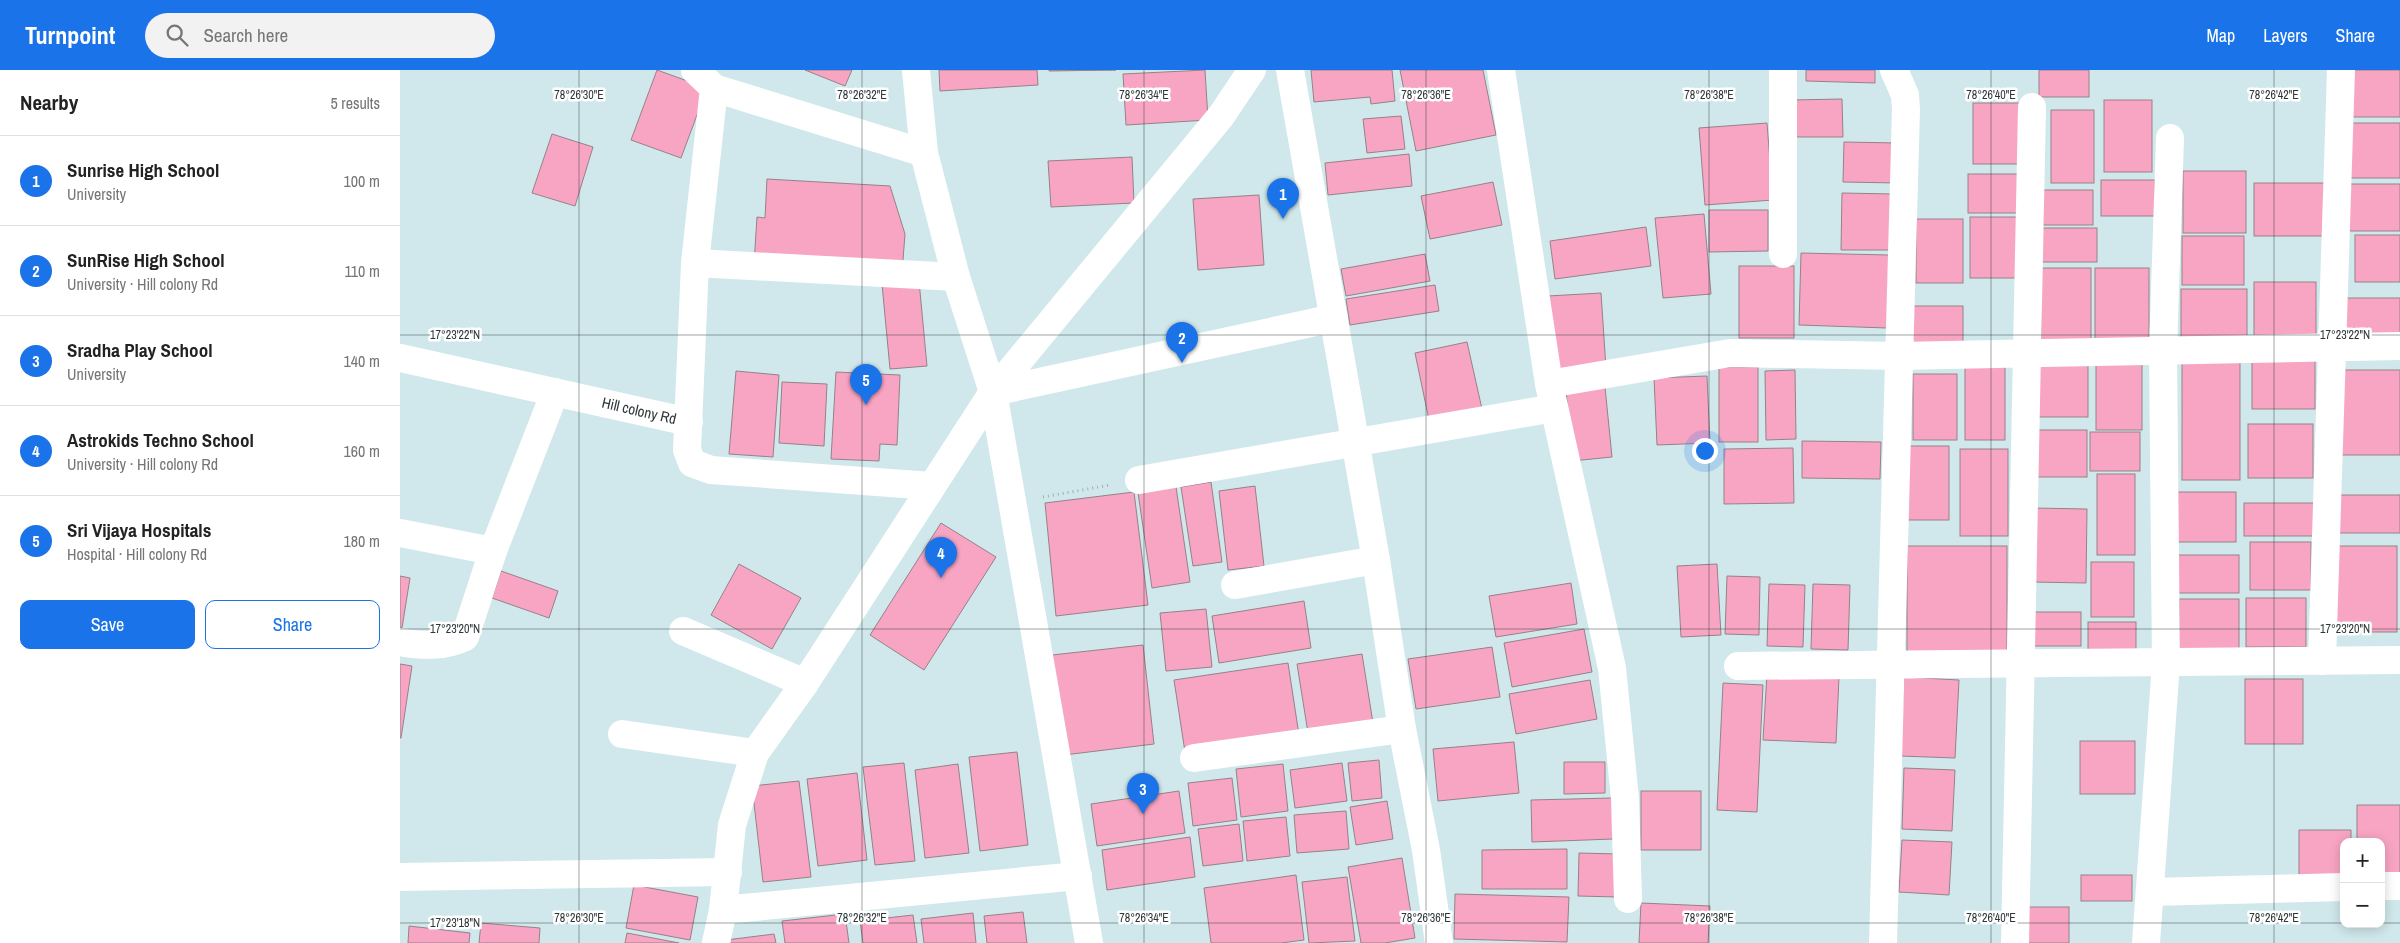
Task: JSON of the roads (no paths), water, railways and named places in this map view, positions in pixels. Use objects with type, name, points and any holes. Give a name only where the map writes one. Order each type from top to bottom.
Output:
[{"type":"street","points":[[916,70],[924,153],[956,277],[993,392],[1090,943]]},
{"type":"street","points":[[716,943],[723,910],[732,825],[755,753],[805,683],[993,392],[1221,116],[1252,70]]},
{"type":"street","points":[[1290,70],[1356,441],[1402,729],[1426,850],[1439,943]]},
{"type":"street","points":[[1501,70],[1552,396],[1612,668],[1625,799],[1628,899]]},
{"type":"street","points":[[1783,70],[1783,254]]},
{"type":"street","points":[[1883,943],[1906,109],[1905,95],[1894,70]]},
{"type":"street","points":[[2322,661],[2341,70]]},
{"type":"street","points":[[689,422],[705,79],[924,153]]},
{"type":"street","points":[[2014,943],[2022,664],[2032,107]]},
{"type":"street","points":[[2146,943],[2166,663],[2163,351],[2170,138]]},
{"type":"street","points":[[695,263],[956,277]]},
{"type":"street","points":[[993,392],[1334,318]]},
{"type":"street","points":[[1139,480],[1356,441],[1730,353],[1898,356],[2400,346]]},
{"type":"street","name":"Hill colony Rd","points":[[400,358],[689,422],[687,450],[692,463],[711,470],[932,486]]},
{"type":"street","points":[[400,642],[417,645],[451,644],[465,637],[493,552],[555,392]]},
{"type":"street","points":[[400,533],[493,552]]},
{"type":"street","points":[[1234,585],[1376,560]]},
{"type":"street","points":[[683,631],[805,683]]},
{"type":"street","points":[[1738,666],[2400,660]]},
{"type":"street","points":[[1194,758],[1402,729]]},
{"type":"street","points":[[622,734],[755,753]]},
{"type":"street","points":[[400,877],[728,872]]},
{"type":"street","points":[[723,910],[1078,876]]},
{"type":"street","points":[[2385,886],[2400,886]]},
{"type":"street","points":[[2150,892],[2340,887]]},
{"type":"place","name":"Sunrise High School","points":[[1283,219]]},
{"type":"place","name":"SunRise High School","points":[[1182,363]]},
{"type":"place","name":"Sri Vijaya Hospitals","points":[[866,405]]},
{"type":"place","name":"Astrokids Techno School","points":[[941,578]]},
{"type":"place","name":"Sradha Play School","points":[[1143,814]]}]
